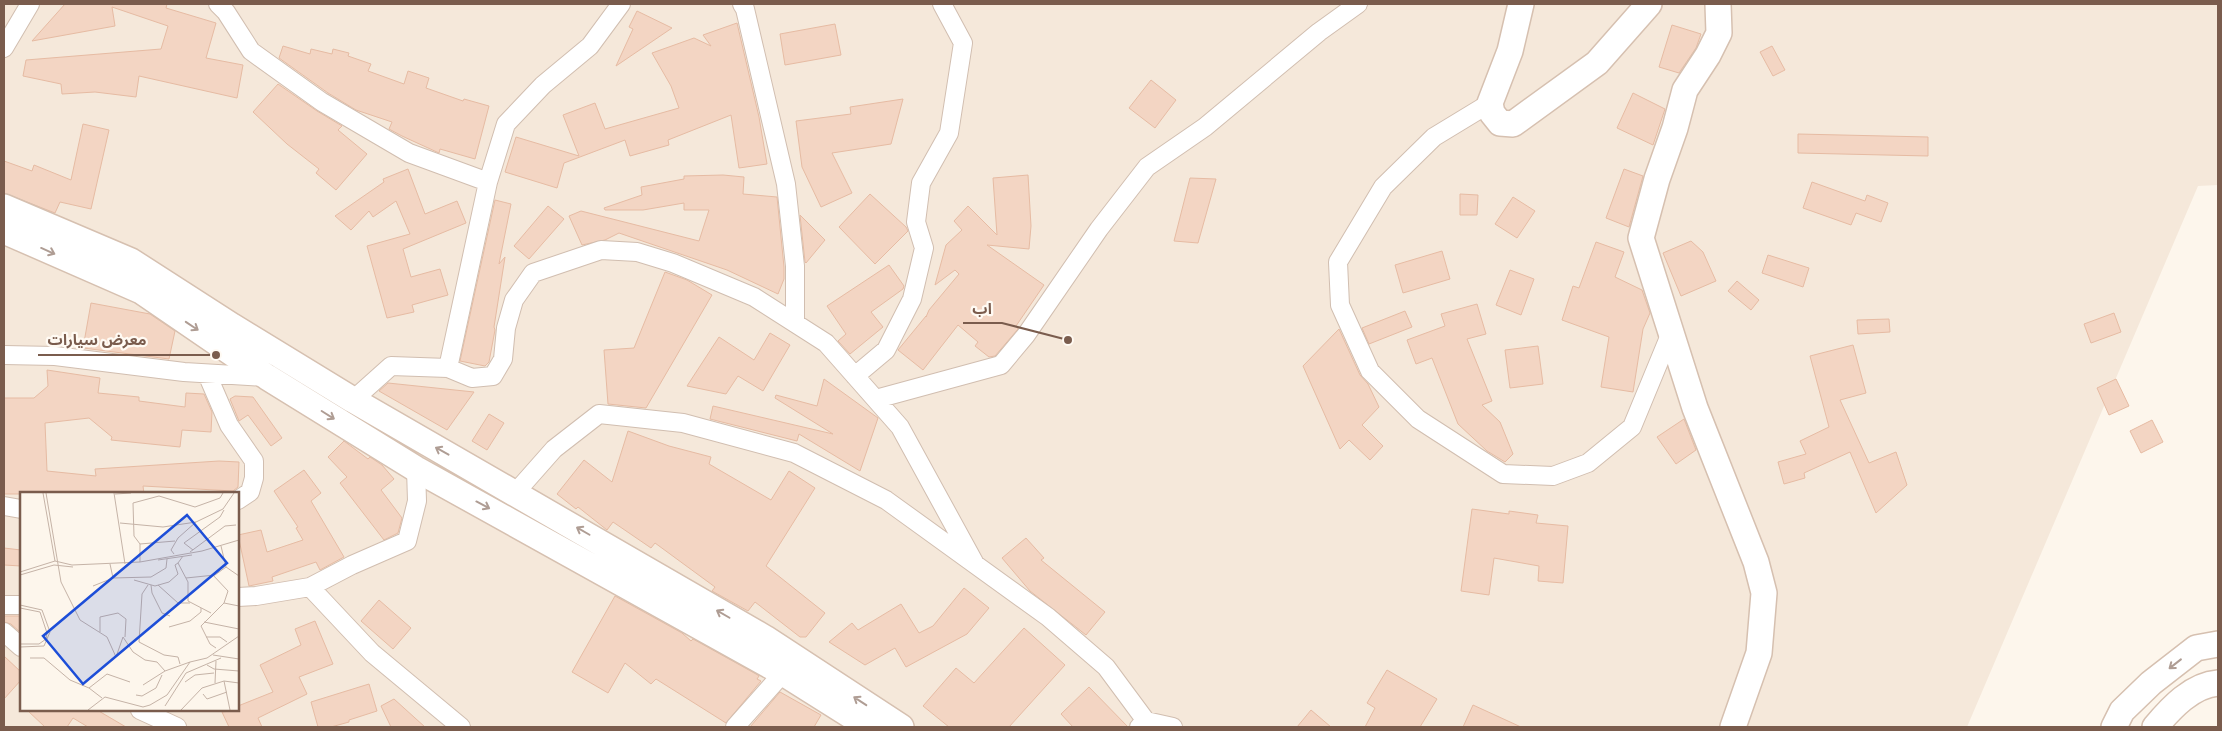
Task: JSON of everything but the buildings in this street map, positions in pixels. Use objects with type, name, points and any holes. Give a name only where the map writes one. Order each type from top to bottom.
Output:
[{"type":"street","points":[[4,48],[30,4]]},
{"type":"street","points":[[448,368],[488,182],[506,124],[543,85],[590,46],[621,4]]},
{"type":"street","points":[[742,4],[748,19],[786,184],[795,266],[794,323]]},
{"type":"street","points":[[855,376],[886,350],[912,299],[924,248],[916,222],[920,183],[949,133],[963,43],[942,4]]},
{"type":"street","points":[[876,399],[1001,365],[1026,335],[1099,230],[1147,167],[1205,128],[1318,32],[1358,4]]},
{"type":"street","points":[[1521,4],[1510,50],[1490,103],[1492,113],[1500,123],[1513,124],[1597,63],[1648,4]]},
{"type":"street","points":[[1718,4],[1719,32],[1708,55],[1685,90],[1675,128],[1656,179],[1641,238],[1670,335],[1695,408],[1756,562],[1764,593],[1759,653],[1733,727]]},
{"type":"street","points":[[222,7],[251,51],[322,102],[409,153],[488,182]]},
{"type":"street","points":[[1490,103],[1434,136],[1383,187],[1338,262],[1340,306],[1370,370],[1418,418],[1502,474],[1553,476],[1588,463],[1632,427],[1670,335]]},
{"type":"street","points":[[4,207],[131,261],[353,400],[516,492],[765,638],[901,727]]},
{"type":"street","points":[[4,231],[140,291],[267,378],[416,469],[783,673],[870,727]]},
{"type":"street","points":[[353,400],[391,366],[448,368],[472,378],[493,376],[503,359],[506,328],[514,300],[533,273],[601,250],[637,252],[673,262],[754,297],[826,343],[900,427],[977,567]]},
{"type":"street","points":[[4,354],[55,356],[207,374],[267,378],[353,400]]},
{"type":"street","points":[[207,374],[228,425],[254,461],[254,478],[250,492],[239,499]]},
{"type":"street","points":[[516,492],[554,449],[599,414],[683,423],[794,453],[886,500],[1048,617],[1106,667],[1143,724],[1173,727]]},
{"type":"street","points":[[239,597],[310,587],[352,564],[407,541],[417,501],[416,469]]},
{"type":"street","points":[[4,506],[20,509]]},
{"type":"street","points":[[310,587],[372,653],[461,727]]},
{"type":"street","points":[[4,605],[20,605]]},
{"type":"street","points":[[4,632],[20,645]]},
{"type":"street","points":[[2114,727],[2122,711],[2151,683],[2196,648],[2218,644]]},
{"type":"street","points":[[735,727],[783,673]]},
{"type":"street","points":[[2155,727],[2173,705],[2209,684],[2218,683]]},
{"type":"street","points":[[142,711],[178,727]]},
{"type":"shaded area","points":[[4,4],[2218,4],[2218,185],[2198,186],[1967,727],[4,727]]},
{"type":"place","name":"اب","points":[[1068,340]]},
{"type":"place","name":"معرض سيارات","points":[[216,355]]}]
